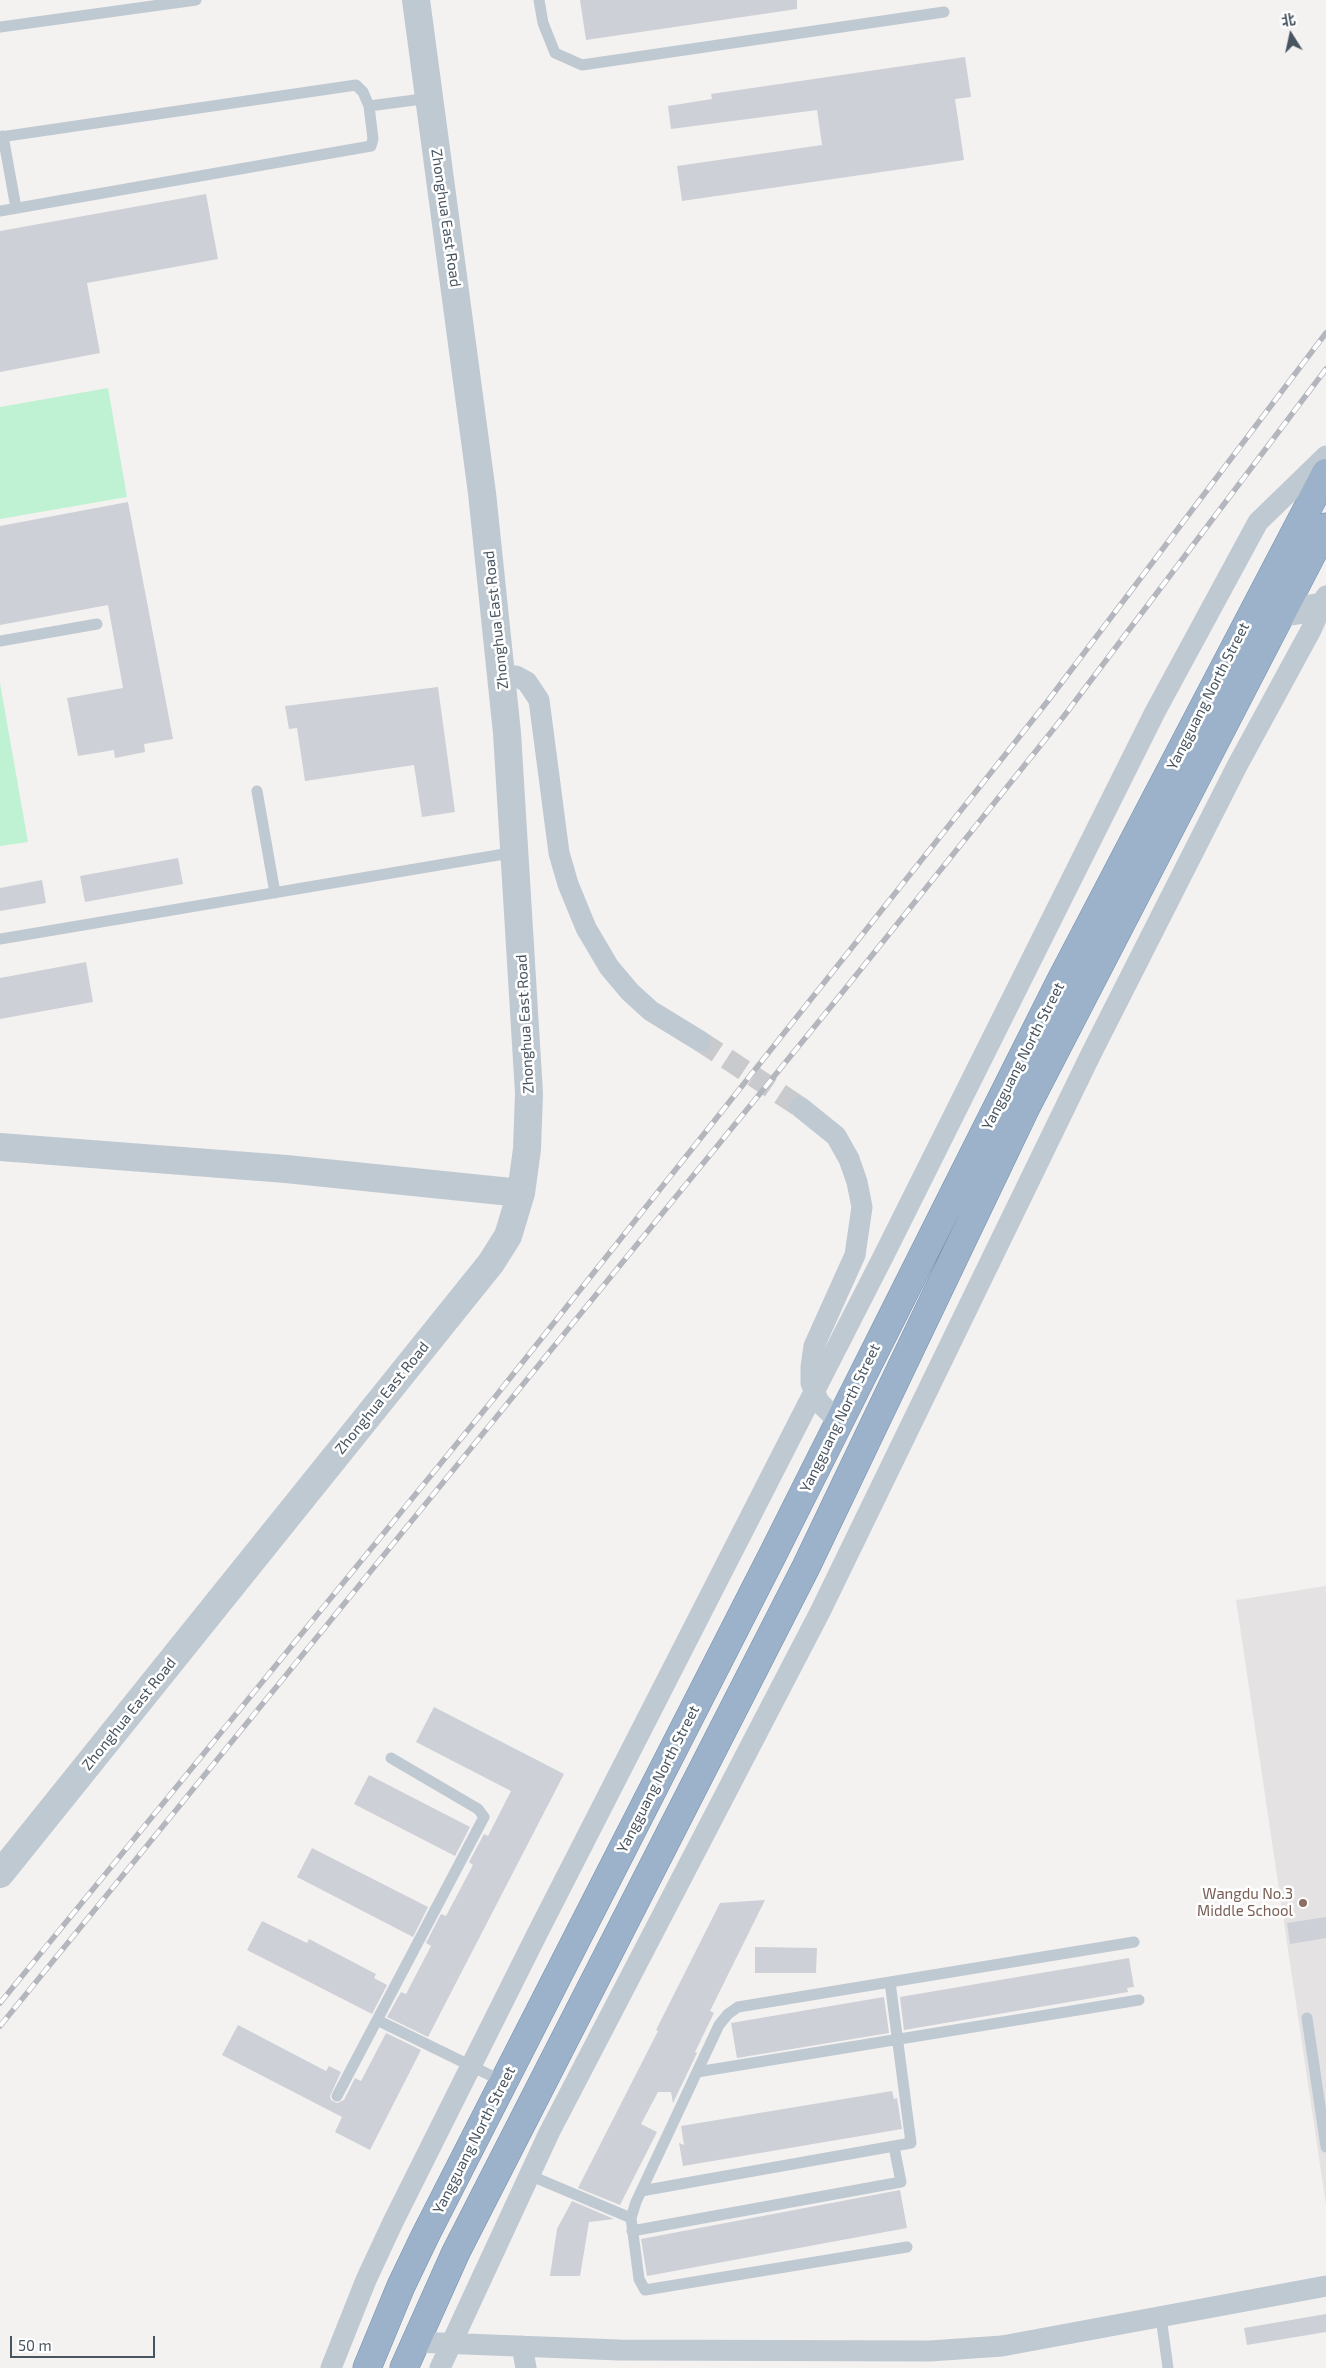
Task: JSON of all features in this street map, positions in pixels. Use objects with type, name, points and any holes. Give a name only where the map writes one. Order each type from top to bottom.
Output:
[{"type":"highway","name":"Yangguang North Street","points":[[367,2368],[394,2302],[425,2236],[774,1552],[838,1421],[1069,964],[1326,473]]},
{"type":"highway","name":"Yangguang North Street","points":[[404,2368],[414,2342],[465,2234],[806,1567],[1026,1107],[1326,527]]},
{"type":"street","name":"Zhonghua East Road","points":[[0,1874],[491,1263],[508,1236],[521,1193],[527,1149],[529,1094],[516,852],[502,675],[482,493],[416,0]]},
{"type":"street","points":[[331,2368],[366,2280],[472,2066],[815,1391],[1155,712],[1258,522],[1326,456]]},
{"type":"street","points":[[1280,613],[1324,603]]},
{"type":"street","points":[[440,2368],[529,2175],[820,1612],[1091,1054],[1324,603]]},
{"type":"street","points":[[502,675],[516,676],[527,682],[539,700],[559,854],[568,884],[586,928],[609,967],[630,992],[651,1011],[700,1041]]},
{"type":"street","points":[[800,1107],[836,1136],[852,1166],[862,1207],[855,1255],[814,1346],[811,1366],[811,1383],[819,1402],[838,1421]]},
{"type":"street","points":[[0,1148],[276,1168],[521,1193]]},
{"type":"street","points":[[414,2342],[619,2350],[930,2351],[1002,2346],[1326,2286]]},
{"type":"street","points":[[522,2346],[526,2368]]},
{"type":"lane","points":[[0,27],[196,0]]},
{"type":"lane","points":[[539,0],[543,23],[555,52],[582,65],[944,12]]},
{"type":"lane","points":[[0,211],[371,146],[373,139],[370,106],[363,92],[356,85],[2,137],[16,208]]},
{"type":"lane","points":[[370,106],[430,98]]},
{"type":"lane","points":[[0,641],[97,624]]},
{"type":"lane","points":[[257,791],[274,893]]},
{"type":"lane","points":[[0,939],[516,852]]},
{"type":"lane","points":[[337,2096],[484,1817],[478,1809],[390,1758]]},
{"type":"lane","points":[[907,2247],[645,2290],[639,2279],[630,2218],[640,2191],[719,2025],[728,2014],[738,2007],[1134,1942]]},
{"type":"lane","points":[[640,2191],[912,2143],[890,1982]]},
{"type":"lane","points":[[697,2072],[1139,2000]]},
{"type":"lane","points":[[1307,2018],[1321,2074],[1326,2147]]},
{"type":"lane","points":[[377,2020],[504,2082]]},
{"type":"lane","points":[[632,2231],[900,2182],[894,2146]]},
{"type":"lane","points":[[529,2175],[630,2218]]},
{"type":"lane","points":[[1161,2316],[1168,2368]]},
{"type":"shaded area","name":"Wangdu No.3 Middle School","points":[[1326,1586],[1326,2205],[1236,1600]]},
{"type":"green space","points":[[108,388],[127,497],[0,519],[0,407]]},
{"type":"green space","points":[[0,683],[28,842],[0,846]]},
{"type":"building","points":[[580,0],[797,0],[797,9],[586,40]]},
{"type":"building","points":[[965,57],[971,97],[955,99],[964,160],[682,201],[677,166],[822,145],[817,110],[671,129],[668,106],[712,99],[711,94]]},
{"type":"building","points":[[206,194],[218,259],[87,283],[100,353],[0,372],[0,231]]},
{"type":"building","points":[[128,502],[173,739],[144,744],[145,752],[115,758],[114,750],[78,756],[67,698],[123,688],[108,605],[0,625],[0,526]]},
{"type":"building","points":[[438,687],[455,812],[422,817],[414,765],[305,781],[297,728],[289,729],[285,706]]},
{"type":"building","points":[[178,858],[183,884],[85,902],[80,876]]},
{"type":"building","points":[[42,880],[46,903],[0,911],[0,888]]},
{"type":"building","points":[[86,962],[93,1002],[0,1019],[0,978]]},
{"type":"building","points":[[434,1707],[564,1774],[428,2037],[387,2017],[401,1992],[406,1994],[431,1946],[426,1943],[441,1914],[446,1916],[473,1865],[469,1862],[484,1834],[488,1836],[511,1791],[416,1742]]},
{"type":"building","points":[[369,1775],[470,1827],[455,1856],[354,1804]]},
{"type":"building","points":[[312,1848],[428,1907],[413,1937],[297,1877]]},
{"type":"building","points":[[765,1900],[710,2011],[714,2013],[673,2103],[671,2092],[658,2092],[641,2124],[657,2132],[620,2205],[578,2188],[658,2031],[656,2030],[720,1903]]},
{"type":"building","points":[[1326,1917],[1326,1938],[1290,1944],[1287,1923]]},
{"type":"building","points":[[262,1921],[307,1943],[309,1939],[376,1974],[374,1978],[387,1985],[372,2014],[247,1950]]},
{"type":"building","points":[[755,1947],[817,1948],[816,1973],[755,1973]]},
{"type":"building","points":[[1129,1958],[1134,1987],[1127,1988],[1128,1992],[904,2030],[900,1997]]},
{"type":"building","points":[[884,1997],[889,2033],[737,2058],[731,2023]]},
{"type":"building","points":[[238,2025],[326,2071],[329,2066],[341,2072],[330,2096],[331,2100],[337,2103],[344,2100],[355,2078],[361,2081],[386,2033],[421,2050],[370,2150],[335,2132],[342,2117],[222,2055]]},
{"type":"building","points":[[892,2091],[894,2099],[897,2098],[902,2129],[683,2166],[679,2143],[684,2145],[681,2126]]},
{"type":"building","points":[[900,2190],[907,2228],[647,2276],[641,2239]]},
{"type":"building","points":[[572,2201],[614,2219],[589,2222],[580,2276],[550,2276],[557,2229]]},
{"type":"building","points":[[1326,2314],[1326,2332],[1247,2345],[1244,2328]]},
{"type":"tunnel","points":[[700,1041],[800,1107]]},
{"type":"railway","points":[[0,2003],[495,1397],[1047,702],[1326,333]]},
{"type":"railway","points":[[0,2026],[833,1004],[1064,716],[1326,369]]},
{"type":"place","name":"Wangdu No.3 Middle School","points":[[1303,1903]]}]
